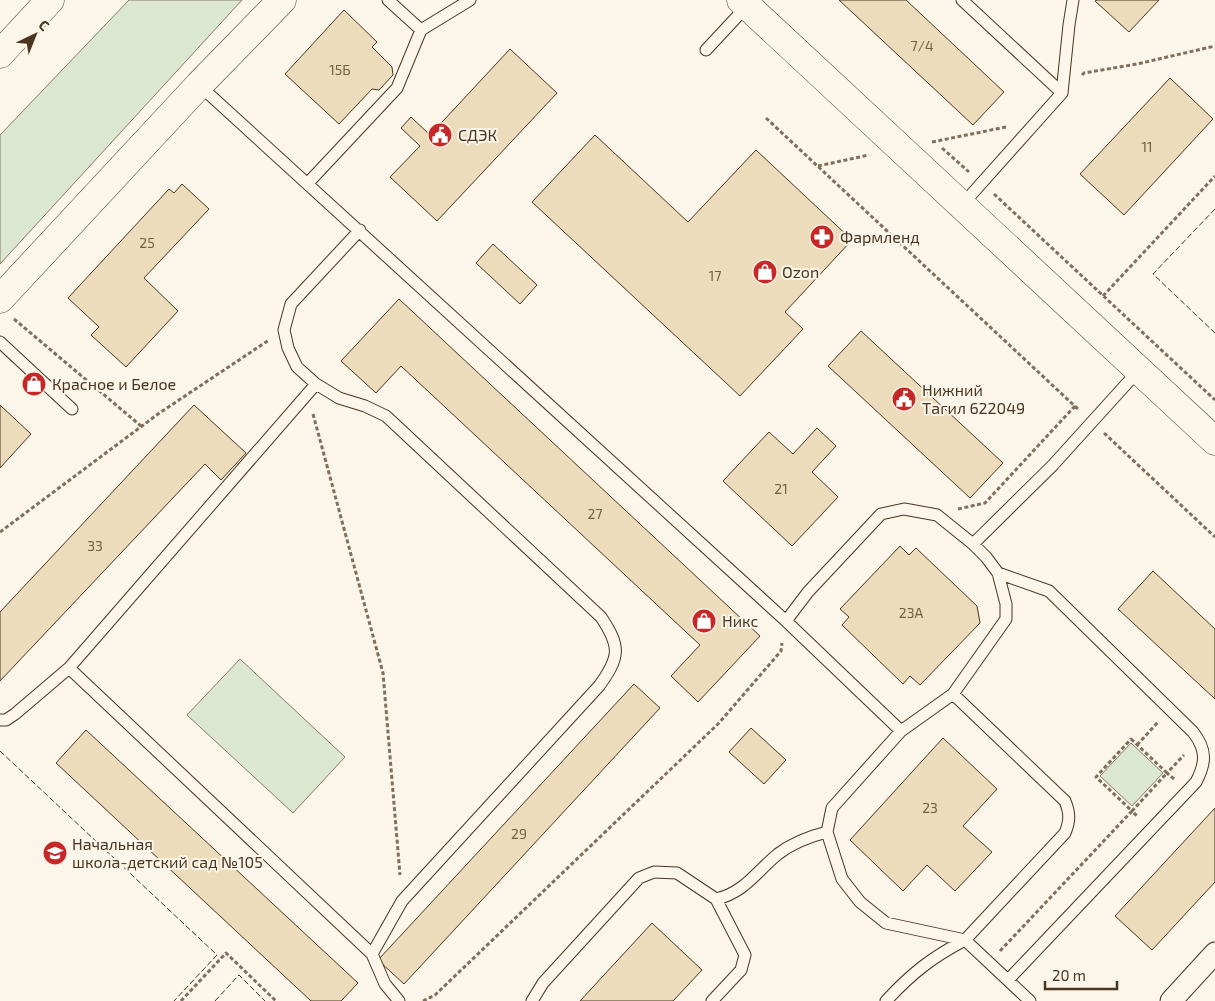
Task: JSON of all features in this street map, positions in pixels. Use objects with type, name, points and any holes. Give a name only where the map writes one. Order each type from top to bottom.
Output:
[{"type":"street","points":[[0,54],[50,0]]},
{"type":"street","points":[[4,306],[199,85],[282,0]]},
{"type":"street","points":[[744,3],[1215,441]]},
{"type":"street","points":[[1171,1001],[1215,953]]},
{"type":"lane","points":[[388,0],[421,30]]},
{"type":"lane","points":[[308,183],[397,88],[421,30],[470,0]]},
{"type":"lane","points":[[962,0],[1062,93]]},
{"type":"lane","points":[[962,206],[1062,93],[1073,0]]},
{"type":"lane","points":[[706,50],[744,3]]},
{"type":"lane","points":[[199,85],[786,621],[900,730]]},
{"type":"lane","points":[[360,230],[291,304],[284,330],[288,348],[297,367],[316,384],[339,398],[365,406],[386,416],[600,617],[612,634],[616,650],[612,667],[599,686],[402,901],[372,954]]},
{"type":"lane","points":[[0,342],[72,408]]},
{"type":"lane","points":[[973,544],[1052,465],[1139,370]]},
{"type":"lane","points":[[0,720],[6,720],[15,714],[69,668],[316,384]]},
{"type":"lane","points":[[786,621],[808,592],[881,514],[904,509],[937,515],[973,544],[998,573],[1006,604],[1006,619],[953,694],[900,730],[832,808],[827,832],[842,879],[860,902],[886,923],[965,940],[1030,1001]]},
{"type":"lane","points":[[998,573],[1049,591],[1201,741],[1204,763],[1196,782],[1009,980]]},
{"type":"lane","points":[[69,668],[372,954],[385,984],[398,1001]]},
{"type":"lane","points":[[886,1001],[906,978],[936,955],[965,940],[1065,833],[1070,822],[1069,812],[1062,797],[953,694]]},
{"type":"lane","points":[[716,899],[730,896],[743,887],[779,853],[816,835],[827,832]]},
{"type":"lane","points":[[532,1001],[543,983],[639,878],[654,872],[677,873],[716,899],[745,955],[741,970],[712,1001]]},
{"type":"path","points":[[1062,93],[1084,74],[1215,46]]},
{"type":"path","points":[[766,118],[1215,537]]},
{"type":"path","points":[[927,135],[982,183],[1215,400]]},
{"type":"path","points":[[1104,296],[1215,176]]},
{"type":"path","points":[[4,306],[142,426]]},
{"type":"path","points":[[0,532],[142,426],[284,330]]},
{"type":"path","points":[[307,395],[383,673],[402,901]]},
{"type":"path","points":[[937,515],[985,503],[1075,406]]},
{"type":"path","points":[[423,1001],[435,995],[719,723],[781,651],[786,621]]},
{"type":"path","points":[[1137,745],[1170,710]]},
{"type":"path","points":[[990,963],[1132,811],[1167,773],[1131,739],[1096,777],[1132,811]]},
{"type":"path","points":[[182,1001],[226,953],[276,1001]]},
{"type":"green space","points":[[129,0],[242,0],[0,264],[0,135]]},
{"type":"green space","points":[[240,659],[345,757],[293,813],[187,715]]},
{"type":"green space","points":[[1131,743],[1163,773],[1132,806],[1100,776]]},
{"type":"building","points":[[839,0],[906,0],[1004,92],[973,125]]},
{"type":"building","points":[[1159,0],[1129,32],[1095,1]]},
{"type":"building","points":[[344,10],[377,42],[372,47],[392,67],[393,75],[379,90],[372,89],[339,124],[285,74]]},
{"type":"building","points":[[510,49],[557,93],[437,221],[390,177],[420,146],[401,128],[411,117],[430,135]]},
{"type":"building","points":[[1170,78],[1213,119],[1124,215],[1080,174]]},
{"type":"building","points":[[595,135],[688,222],[756,150],[852,240],[785,312],[803,329],[740,396],[532,202]]},
{"type":"building","points":[[182,184],[209,209],[144,278],[178,311],[126,367],[91,335],[99,327],[68,298],[169,189],[174,193]]},
{"type":"building","points":[[493,244],[537,285],[520,304],[476,263]]},
{"type":"building","points":[[399,299],[760,636],[698,702],[671,676],[700,645],[401,366],[376,393],[341,361]]},
{"type":"building","points":[[861,331],[1003,463],[970,498],[828,366]]},
{"type":"building","points":[[0,405],[31,434],[0,468]]},
{"type":"building","points":[[194,405],[246,453],[221,480],[205,464],[0,681],[0,612]]},
{"type":"building","points":[[817,428],[836,446],[812,472],[838,497],[792,546],[723,481],[769,432],[793,454]]},
{"type":"building","points":[[900,546],[909,555],[916,548],[977,606],[980,623],[920,685],[910,676],[903,684],[842,625],[849,617],[840,609]]},
{"type":"building","points":[[1153,571],[1215,629],[1215,699],[1118,609]]},
{"type":"building","points":[[634,684],[660,708],[404,984],[378,960]]},
{"type":"building","points":[[751,728],[786,760],[764,784],[729,752]]},
{"type":"building","points":[[86,730],[358,983],[341,1001],[311,1001],[56,763]]},
{"type":"building","points":[[943,738],[997,789],[963,826],[992,852],[955,891],[927,865],[903,891],[850,840]]},
{"type":"building","points":[[1215,808],[1215,882],[1152,950],[1115,916]]},
{"type":"building","points":[[652,923],[702,970],[673,1001],[580,1001]]},
{"type":"fence","points":[[1215,209],[1153,274],[1215,333]]},
{"type":"fence","points":[[0,751],[217,955],[174,1001]]},
{"type":"fence","points":[[215,1001],[239,975],[265,1001]]},
{"type":"place","name":"СДЭК","points":[[440,135]]},
{"type":"place","name":"Фармленд","points":[[822,237]]},
{"type":"place","name":"Ozon","points":[[765,272]]},
{"type":"place","name":"Красное и Белое","points":[[34,384]]},
{"type":"place","name":"Нижний Тагил 622049","points":[[904,399]]},
{"type":"place","name":"Никс","points":[[704,621]]},
{"type":"place","name":"Начальная школа-детский сад №105","points":[[55,853]]}]
